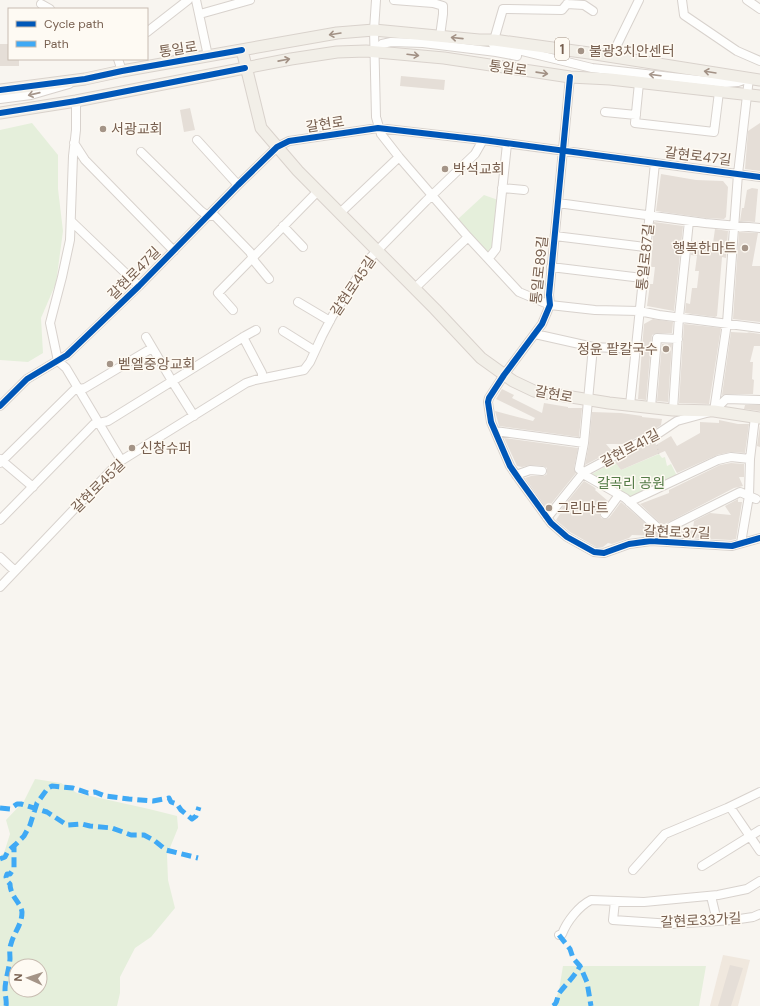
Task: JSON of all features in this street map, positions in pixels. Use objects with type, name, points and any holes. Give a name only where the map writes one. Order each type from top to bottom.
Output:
[{"type":"main road","name":"통일로","points":[[0,90],[85,79],[122,70],[337,33],[374,30],[479,40],[494,40],[754,79]]},
{"type":"main road","name":"갈현로","points":[[242,50],[262,128],[277,147],[298,171],[378,250],[481,358],[503,376],[534,391],[588,400],[673,410],[714,411],[757,418]]},
{"type":"main road","name":"통일로","points":[[0,112],[76,101],[291,59],[337,52],[374,51],[444,58],[570,77],[610,79],[760,96]]},
{"type":"street","points":[[148,31],[188,0]]},
{"type":"street","name":"통일로","points":[[196,0],[208,56]]},
{"type":"street","points":[[200,14],[250,0]]},
{"type":"street","name":"통일로89길","points":[[376,0],[374,30],[376,118],[378,128],[399,157],[468,237],[519,292],[550,305],[595,310],[639,311]]},
{"type":"street","points":[[394,0],[433,3],[443,6],[440,36]]},
{"type":"street","points":[[565,2],[580,4],[583,0]]},
{"type":"street","points":[[614,57],[616,47],[639,0]]},
{"type":"street","points":[[682,0],[684,15],[737,51],[760,61]]},
{"type":"street","points":[[747,0],[760,10]]},
{"type":"street","points":[[565,2],[584,5],[593,11]]},
{"type":"street","points":[[494,40],[503,9],[562,10],[565,2]]},
{"type":"street","points":[[41,4],[48,8]]},
{"type":"street","points":[[479,40],[592,68],[725,83],[754,79]]},
{"type":"street","points":[[374,51],[382,44],[391,42],[423,43],[496,52],[564,66],[610,79]]},
{"type":"street","points":[[118,60],[122,70]]},
{"type":"street","name":"통일로89길","points":[[546,517],[510,466],[491,422],[488,402],[503,376],[542,324],[550,305],[549,295],[551,268],[564,151],[570,77]]},
{"type":"street","points":[[0,99],[20,97],[56,89],[85,79]]},
{"type":"street","points":[[714,411],[727,323],[738,174],[747,94],[754,79]]},
{"type":"street","points":[[639,83],[635,123],[714,132],[718,92]]},
{"type":"street","points":[[76,101],[70,240],[50,323],[58,361],[66,368],[121,460]]},
{"type":"street","points":[[605,112],[636,115]]},
{"type":"street","points":[[378,128],[483,140],[655,163]]},
{"type":"street","name":"갈현로","points":[[277,147],[289,141],[378,128]]},
{"type":"street","points":[[197,140],[238,184]]},
{"type":"street","points":[[378,250],[475,154],[483,140]]},
{"type":"street","name":"갈현로47길","points":[[74,143],[85,160],[174,251]]},
{"type":"street","points":[[489,258],[496,249],[507,144]]},
{"type":"street","name":"갈현로47길","points":[[0,406],[27,379],[67,355],[139,286],[238,184],[277,147]]},
{"type":"street","points":[[140,152],[201,211],[208,216],[215,216],[250,252],[255,262],[269,279]]},
{"type":"street","points":[[340,213],[399,157]]},
{"type":"street","name":"갈현로47길","points":[[655,163],[738,174]]},
{"type":"street","name":"통일로87길","points":[[655,163],[639,311],[679,318],[760,328]]},
{"type":"street","points":[[738,174],[760,177]]},
{"type":"street","points":[[502,188],[524,190]]},
{"type":"street","points":[[232,310],[218,293],[318,190]]},
{"type":"street","points":[[558,202],[649,216],[760,228]]},
{"type":"street","name":"갈현로47길","points":[[71,221],[139,286]]},
{"type":"street","points":[[673,410],[679,318],[689,221]]},
{"type":"street","points":[[283,226],[303,247]]},
{"type":"street","name":"통일로89길","points":[[555,236],[646,247]]},
{"type":"street","points":[[415,288],[468,237]]},
{"type":"street","name":"갈현로45길","points":[[0,587],[121,460],[246,383],[262,378],[304,370],[310,362],[330,321],[370,258],[378,250]]},
{"type":"street","name":"통일로89길","points":[[551,268],[642,278]]},
{"type":"street","points":[[298,302],[330,321]]},
{"type":"street","points":[[630,405],[639,311]]},
{"type":"street","points":[[0,520],[94,424],[108,421],[256,330]]},
{"type":"street","points":[[283,331],[315,351]]},
{"type":"street","points":[[535,334],[593,347],[635,349]]},
{"type":"street","points":[[243,337],[262,373],[262,378]]},
{"type":"street","points":[[146,338],[194,416]]},
{"type":"street","points":[[651,408],[657,338],[678,339]]},
{"type":"street","name":"갈현로","points":[[584,473],[579,469],[584,443],[593,347]]},
{"type":"street","points":[[33,487],[1,461],[74,390],[85,388],[152,348]]},
{"type":"street","points":[[714,411],[726,399],[759,398]]},
{"type":"street","name":"갈현로41길","points":[[546,517],[584,473],[620,452],[655,436],[677,421],[714,411]]},
{"type":"street","name":"갈현로","points":[[752,497],[750,459],[757,418]]},
{"type":"street","points":[[495,431],[584,443]]},
{"type":"street","points":[[628,502],[718,460],[731,458],[750,459]]},
{"type":"street","points":[[517,477],[530,470],[542,471]]},
{"type":"street","name":"갈현로41길","points":[[584,473],[619,495],[664,532]]},
{"type":"street","name":"갈현로37길","points":[[662,541],[664,532],[672,526],[740,492],[752,497]]},
{"type":"street","points":[[605,514],[619,495]]},
{"type":"street","points":[[741,543],[752,497]]},
{"type":"street","name":"갈현로37길","points":[[546,517],[567,537],[593,551],[604,553],[629,544],[651,541],[732,546],[760,538]]},
{"type":"street","points":[[0,557],[15,571]]},
{"type":"street","points":[[633,870],[665,834],[730,807],[760,792]]},
{"type":"street","points":[[730,807],[760,851]]},
{"type":"street","points":[[702,866],[760,830]]},
{"type":"street","name":"갈현로33가길","points":[[559,935],[562,934],[565,926],[585,903],[591,900],[644,902],[711,896],[747,889],[760,881]]},
{"type":"street","points":[[711,896],[717,921]]},
{"type":"street","name":"갈현로33가길","points":[[615,901],[613,920],[672,924],[753,917],[760,914]]},
{"type":"path","points":[[655,436],[659,456]]},
{"type":"shaded area","points":[[723,955],[750,960],[738,1006],[710,1006]]},
{"type":"green space","points":[[32,123],[58,155],[58,189],[63,231],[56,283],[41,318],[43,353],[28,362],[0,360],[0,130]]},
{"type":"green space","points":[[484,195],[498,200],[493,247],[488,253],[458,219]]},
{"type":"green space","name":"갈곡리 공원","points":[[659,454],[662,458],[665,457],[667,466],[671,464],[677,476],[629,502],[597,483],[592,474],[615,461],[621,470]]},
{"type":"green space","points":[[35,779],[61,783],[77,793],[177,816],[178,828],[167,855],[168,880],[175,908],[151,937],[135,948],[120,977],[120,993],[117,1006],[0,1006],[0,856],[4,853],[10,834],[6,820],[24,801]]},
{"type":"green space","points":[[563,966],[706,966],[699,1006],[553,1006],[559,990]]},
{"type":"building","points":[[0,44],[8,44],[8,60],[19,60],[19,66],[0,66]]},
{"type":"building","points":[[401,76],[445,80],[444,90],[400,86]]},
{"type":"building","points":[[190,108],[195,130],[184,132],[180,110]]},
{"type":"building","points":[[760,123],[760,171],[745,169],[748,131]]},
{"type":"building","points":[[661,174],[696,180],[723,181],[728,187],[726,217],[724,219],[706,218],[656,211]]},
{"type":"building","points":[[752,188],[758,189],[755,222],[740,221],[747,190]]},
{"type":"building","points":[[654,222],[683,226],[674,311],[647,306],[650,284],[653,284],[655,267],[651,267]]},
{"type":"building","points":[[715,229],[728,231],[726,258],[722,257],[717,316],[685,313],[686,303],[690,304],[692,288],[697,288],[699,271],[695,271],[697,256],[691,255],[692,241],[713,243]]},
{"type":"building","points":[[739,232],[758,233],[752,266],[760,266],[760,322],[733,319]]},
{"type":"building","points":[[653,319],[673,322],[672,333],[657,333],[652,335],[646,400],[638,399],[644,324]]},
{"type":"building","points":[[684,324],[721,328],[709,404],[679,403]]},
{"type":"building","points":[[731,332],[760,334],[760,346],[754,346],[750,362],[753,362],[753,394],[722,395]]},
{"type":"building","points":[[662,344],[672,344],[668,402],[657,401]]},
{"type":"building","points":[[502,389],[514,395],[512,398],[542,413],[544,403],[568,408],[582,408],[579,437],[499,426],[495,411],[533,421],[535,418],[496,399]]},
{"type":"building","points":[[745,405],[760,405],[760,411],[744,409]]},
{"type":"building","points":[[592,412],[621,413],[662,419],[661,425],[648,434],[643,434],[625,444],[606,444],[612,451],[585,465],[589,444]]},
{"type":"building","points":[[719,420],[738,424],[749,424],[745,453],[731,452],[717,455],[677,473],[665,451],[621,470],[615,462],[647,444],[655,442],[656,445],[671,436],[677,446],[700,433],[700,422],[719,423]]},
{"type":"building","points":[[760,425],[760,447],[757,446]]},
{"type":"building","points":[[504,438],[578,448],[574,468],[576,473],[547,509],[525,478],[531,476],[544,476],[547,474],[547,468],[543,466],[530,465],[522,467],[517,466]]},
{"type":"building","points":[[731,463],[744,464],[744,477],[739,477],[743,486],[734,488],[665,524],[661,524],[640,504],[669,493],[669,490],[720,465]]},
{"type":"building","points":[[584,481],[594,487],[596,489],[595,490],[608,501],[600,513],[601,518],[609,518],[621,502],[658,534],[658,536],[632,535],[629,538],[612,544],[608,543],[603,547],[596,547],[570,532],[556,520],[560,514],[557,514]]},
{"type":"building","points":[[738,499],[738,502],[742,502],[736,539],[669,537],[678,529],[693,529],[694,521],[710,513],[731,515],[725,506]]},
{"type":"building","points":[[730,965],[743,968],[731,1006],[718,1006]]},
{"type":"marked path","points":[[0,859],[5,857],[8,851],[24,836],[30,825],[37,803],[48,788],[52,786],[73,788],[88,793],[95,792],[105,796],[129,799],[153,801],[169,798],[171,802],[177,804],[181,810],[192,819],[196,816],[199,807]]},
{"type":"marked path","points":[[0,808],[10,809],[17,804],[21,804],[47,812],[67,825],[82,824],[112,828],[131,835],[144,835],[155,841],[166,850],[198,858]]},
{"type":"marked path","points":[[6,1006],[5,986],[10,959],[10,948],[22,917],[20,906],[6,877],[7,874],[10,874],[14,868],[14,846]]},
{"type":"marked path","points":[[559,935],[570,949],[573,958],[580,966],[587,982],[591,1006]]},
{"type":"marked path","points":[[553,1006],[556,1003],[560,992],[580,966]]},
{"type":"cycle path","points":[[0,90],[85,79],[242,50]]},
{"type":"cycle path","points":[[0,113],[76,101],[245,68]]},
{"type":"cycle path","points":[[570,77],[549,295],[550,305],[542,324],[489,398],[488,402],[491,422],[510,466],[551,523],[567,537],[594,552],[604,553],[629,544],[651,541],[732,546],[760,538]]},
{"type":"cycle path","points":[[0,406],[27,379],[67,355],[139,286],[277,147],[289,141],[378,128],[483,140],[760,177]]},
{"type":"place","name":"불광3치안센터","points":[[581,51]]},
{"type":"place","name":"서광교회","points":[[103,129]]},
{"type":"place","name":"박석교회","points":[[445,169]]},
{"type":"place","name":"행복한마트","points":[[745,248]]},
{"type":"place","name":"정윤 팥칼국수","points":[[666,349]]},
{"type":"place","name":"벧엘중앙교회","points":[[110,364]]},
{"type":"place","name":"신창슈퍼","points":[[132,448]]},
{"type":"place","name":"그린마트","points":[[549,508]]}]
